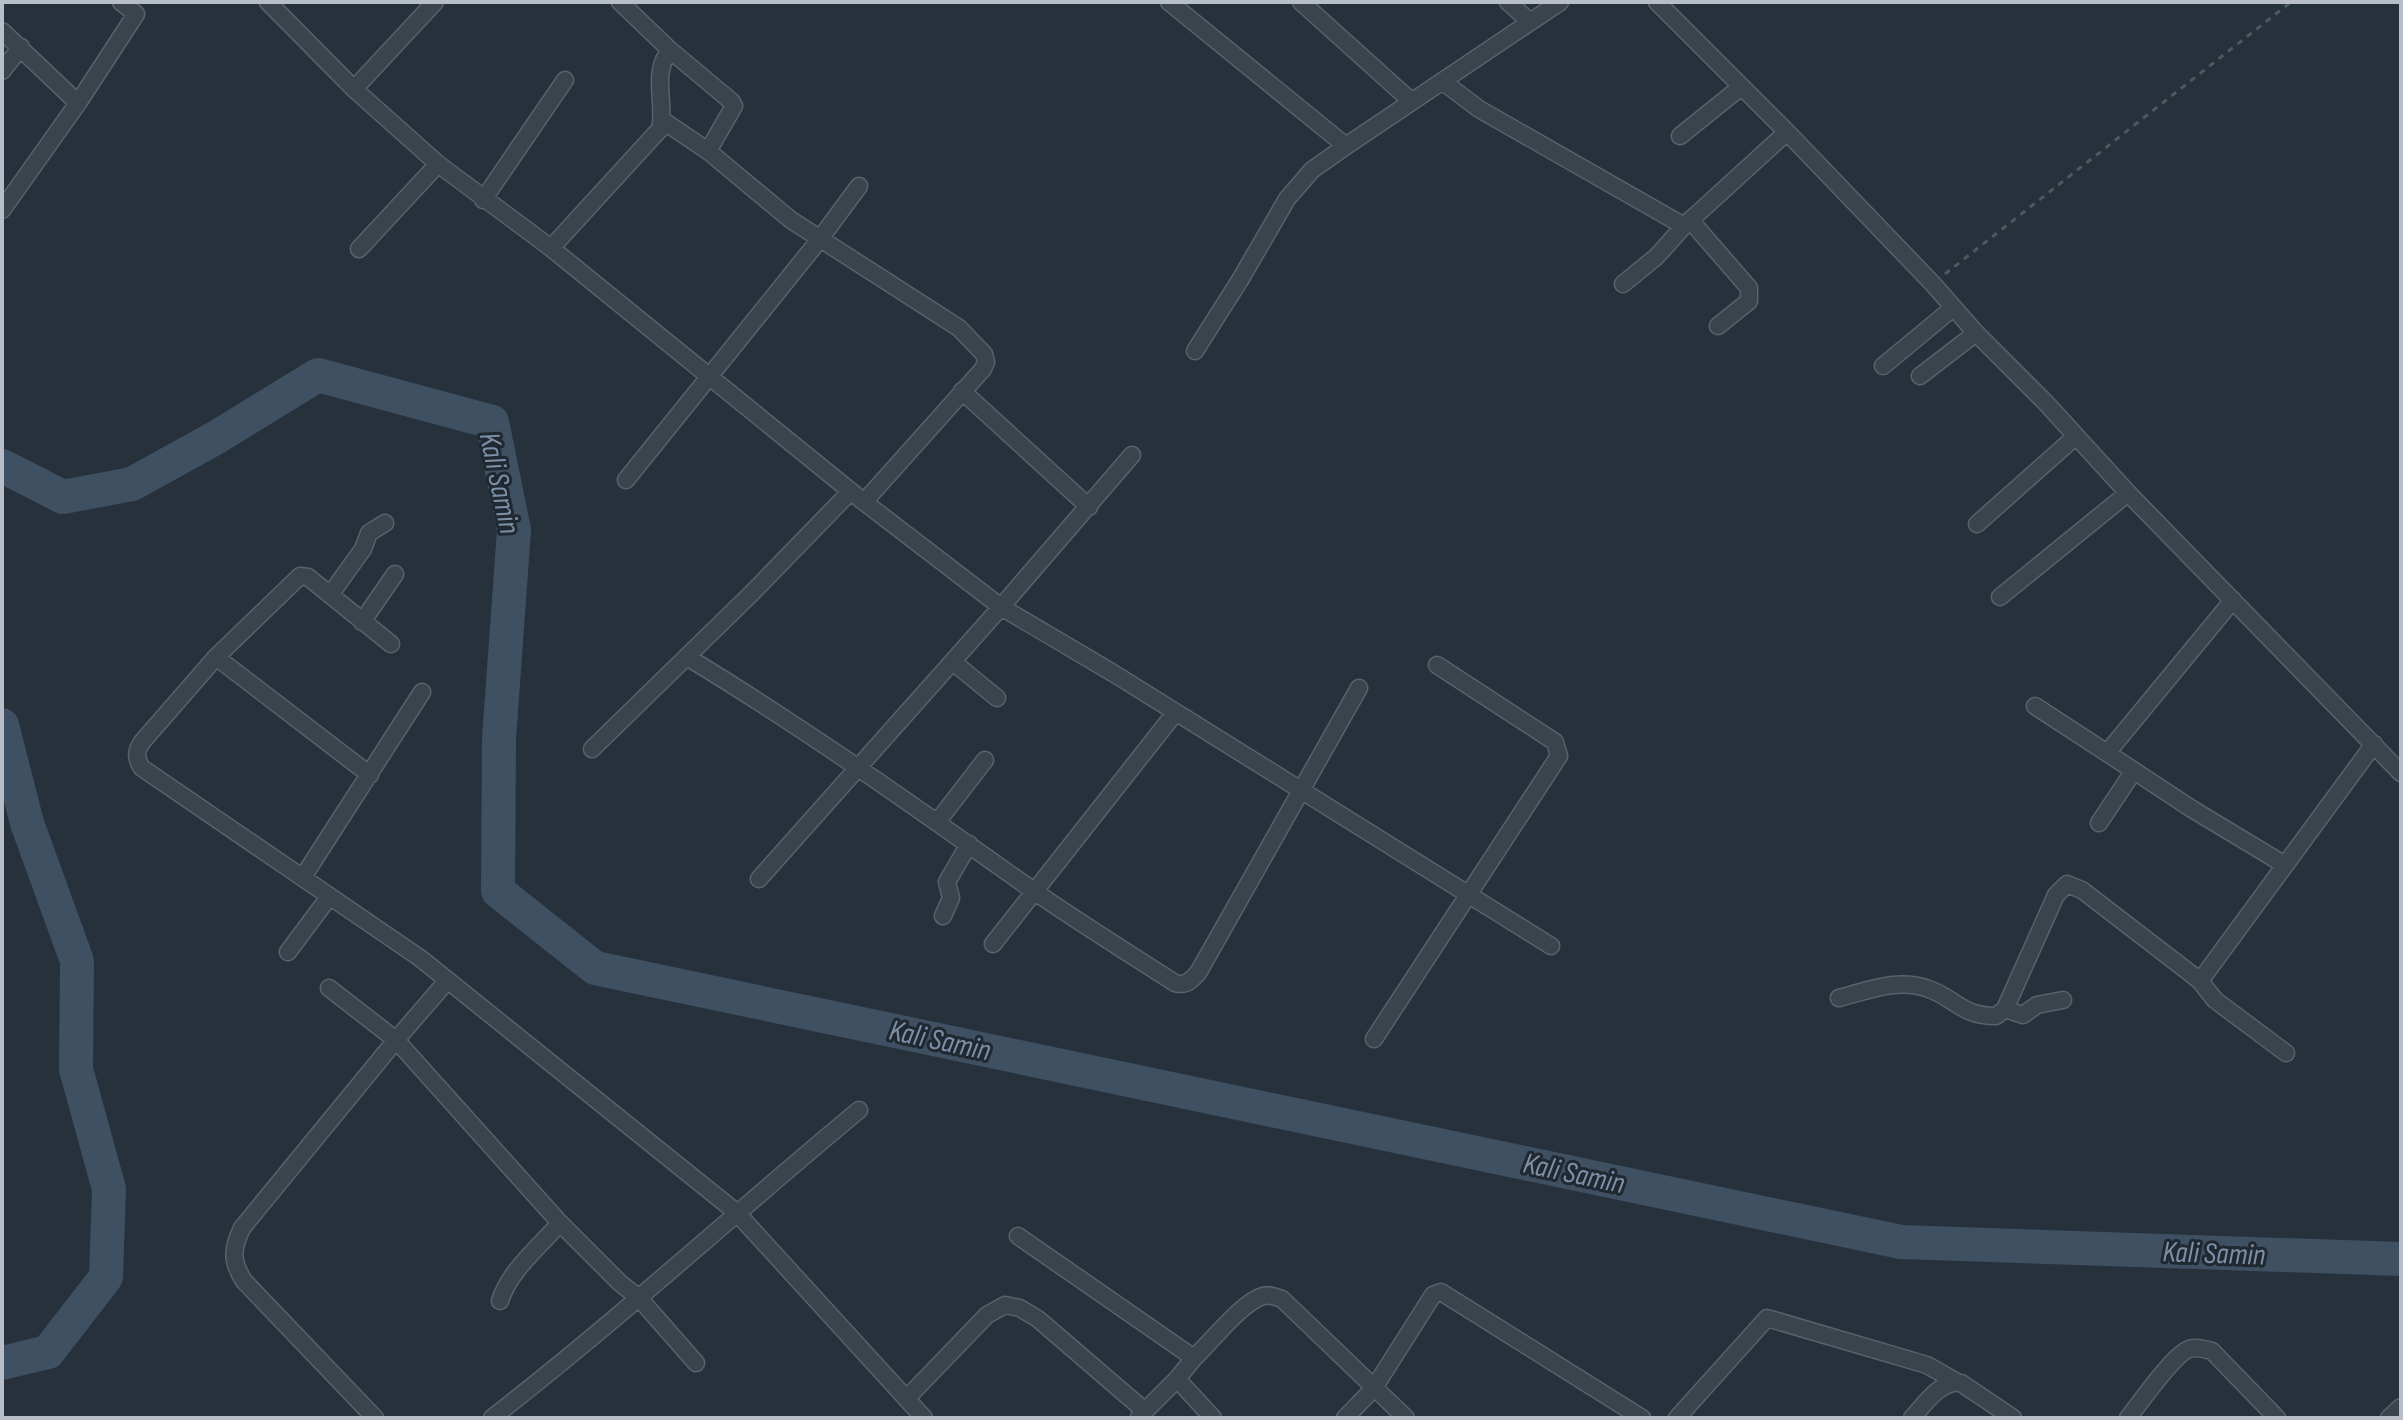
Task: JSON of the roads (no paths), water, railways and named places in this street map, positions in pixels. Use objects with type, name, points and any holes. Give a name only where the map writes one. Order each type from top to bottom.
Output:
[{"type":"street","points":[[5,198],[78,103],[140,8],[121,2]]},
{"type":"street","points":[[268,2],[354,89],[438,164],[551,248],[857,497],[1001,607],[1551,946]]},
{"type":"street","points":[[354,89],[435,2]]},
{"type":"street","points":[[620,2],[734,106],[708,151]]},
{"type":"street","points":[[1301,2],[1411,101]]},
{"type":"street","points":[[1508,2],[1529,21]]},
{"type":"street","points":[[1195,351],[1287,199],[1312,170],[1560,2]]},
{"type":"street","points":[[1657,2],[1787,132],[2128,493],[2401,773]]},
{"type":"street","points":[[1176,4],[1346,146]]},
{"type":"street","points":[[2,31],[78,103]]},
{"type":"street","points":[[2,71],[21,47]]},
{"type":"street","points":[[551,248],[655,137],[662,120],[660,68],[670,50]]},
{"type":"street","points":[[483,200],[565,80]]},
{"type":"street","points":[[1442,81],[1491,116],[1687,223],[1749,288],[1749,301],[1718,326]]},
{"type":"street","points":[[1680,136],[1741,87]]},
{"type":"street","points":[[592,749],[857,497],[962,391],[986,362],[984,354],[969,336],[820,239],[756,193],[708,151],[662,120]]},
{"type":"street","points":[[1623,284],[1656,257],[1687,223],[1787,132]]},
{"type":"street","points":[[359,249],[438,164]]},
{"type":"street","points":[[626,480],[859,186]]},
{"type":"street","points":[[1883,366],[1953,308]]},
{"type":"street","points":[[1920,376],[1976,333]]},
{"type":"street","points":[[962,391],[1089,507]]},
{"type":"street","points":[[1977,524],[2075,437]]},
{"type":"street","points":[[759,879],[1132,455]]},
{"type":"street","points":[[2000,597],[2128,493]]},
{"type":"street","points":[[330,595],[363,549],[369,533],[385,523]]},
{"type":"street","points":[[362,622],[395,574]]},
{"type":"street","points":[[391,644],[308,577],[300,576],[216,657],[142,742],[136,753],[138,762],[142,768],[404,947],[736,1212],[924,1418]]},
{"type":"street","points":[[2107,753],[2233,600]]},
{"type":"street","points":[[216,657],[370,775]]},
{"type":"street","points":[[687,657],[781,714],[1034,891],[1175,983],[1188,983],[1198,973],[1359,688]]},
{"type":"street","points":[[953,662],[997,698]]},
{"type":"street","points":[[1374,1039],[1559,756],[1555,742],[1437,665]]},
{"type":"street","points":[[303,877],[422,692]]},
{"type":"street","points":[[2035,706],[2133,772],[2285,865]]},
{"type":"street","points":[[993,944],[1175,713]]},
{"type":"street","points":[[2200,981],[2374,744]]},
{"type":"street","points":[[938,821],[985,760]]},
{"type":"street","points":[[2099,823],[2133,772]]},
{"type":"street","points":[[943,916],[951,898],[947,882],[969,844]]},
{"type":"street","points":[[1839,998],[1890,984],[1905,985],[1926,988],[1971,1014],[1996,1016],[2005,1009],[2056,895],[2067,884],[2082,890],[2200,981],[2215,1000],[2286,1053]]},
{"type":"street","points":[[288,952],[329,897]]},
{"type":"street","points":[[375,1418],[244,1281],[232,1257],[234,1243],[242,1228],[447,981]]},
{"type":"street","points":[[329,988],[396,1040],[560,1223],[639,1298],[696,1363]]},
{"type":"street","points":[[2005,1009],[2023,1015],[2037,1005],[2063,1000]]},
{"type":"street","points":[[497,1416],[859,1110]]},
{"type":"street","points":[[500,1301],[512,1278],[560,1223]]},
{"type":"street","points":[[1018,1236],[1194,1358]]},
{"type":"street","points":[[1345,1418],[1374,1388],[1433,1295],[1441,1292],[1642,1418]]},
{"type":"street","points":[[907,1398],[987,1315],[1005,1305],[1020,1308],[1038,1319],[1142,1414],[1248,1305],[1270,1295],[1282,1299],[1406,1418]]},
{"type":"street","points":[[1677,1418],[1767,1318],[1927,1365],[2013,1418]]},
{"type":"street","points":[[2128,1418],[2175,1360],[2187,1349],[2199,1348],[2212,1351],[2277,1418]]},
{"type":"street","points":[[1177,1379],[1213,1418]]},
{"type":"street","points":[[1912,1418],[1943,1386],[1957,1382]]},
{"type":"street","points":[[2389,1418],[2401,1407]]},
{"type":"waterway","name":"Kali Samin","points":[[2,466],[63,497],[132,484],[217,437],[318,375],[492,422],[514,530],[499,739],[498,891],[595,968],[1901,1242],[2401,1259]]},
{"type":"waterway","points":[[2,725],[27,823],[77,961],[76,1069],[109,1189],[106,1277],[48,1352],[2,1363]]}]
